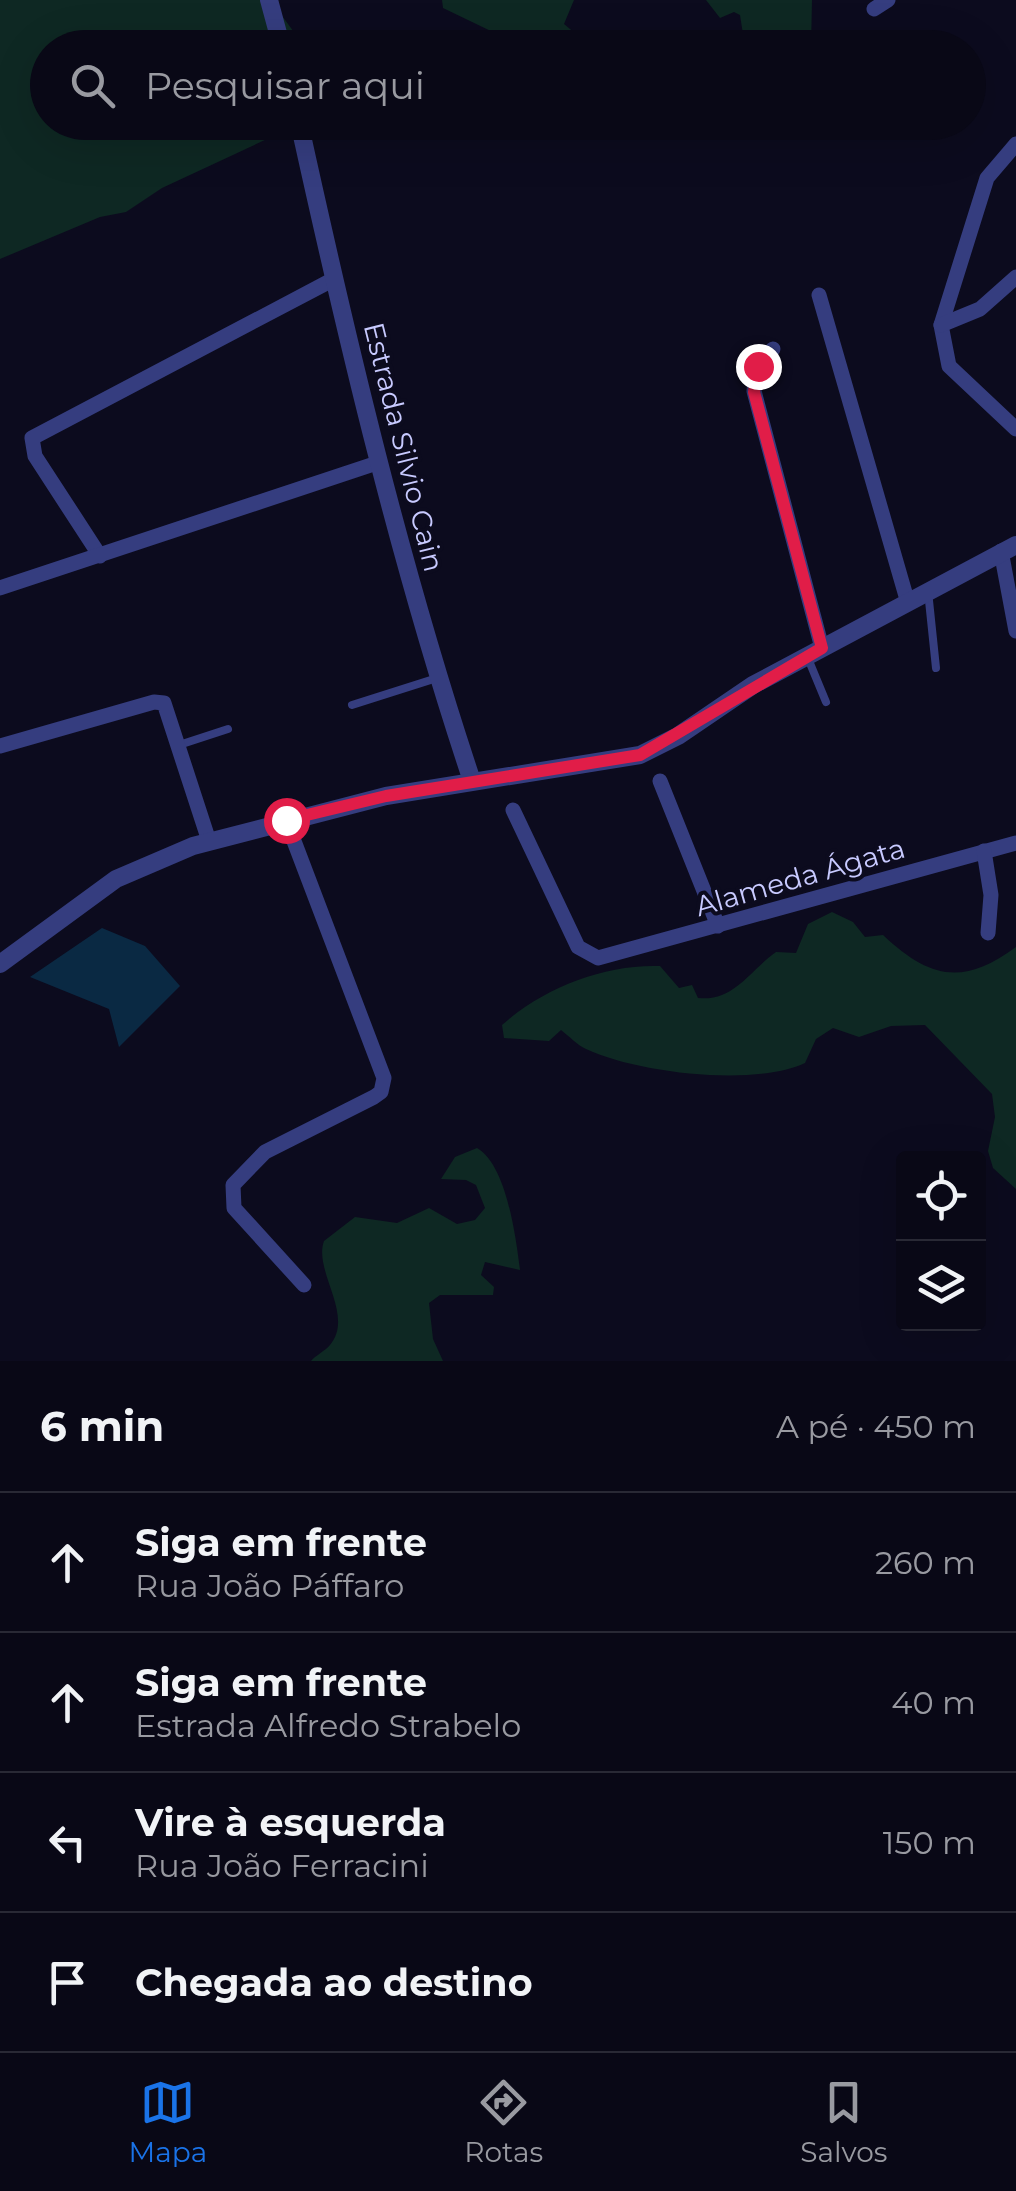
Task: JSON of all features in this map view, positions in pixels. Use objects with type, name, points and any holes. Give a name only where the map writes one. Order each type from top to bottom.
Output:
[{"type":"street","points":[[269,0],[277,30]]},
{"type":"street","name":"Estrada Silvio Cain","points":[[303,140],[377,463],[438,678],[472,781]]},
{"type":"street","points":[[1016,144],[987,178],[941,325],[950,366],[1016,428]]},
{"type":"street","points":[[941,325],[980,309],[1016,277]]},
{"type":"street","points":[[100,556],[35,456],[32,438],[334,279]]},
{"type":"street","points":[[819,295],[908,603]]},
{"type":"street","points":[[773,349],[758,366],[754,392],[814,652]]},
{"type":"street","points":[[0,588],[377,463]]},
{"type":"street","points":[[0,964],[116,878],[209,841],[286,820],[472,781],[596,765],[640,755],[678,736],[753,686],[1008,548],[1016,631]]},
{"type":"street","points":[[0,746],[154,702],[167,707],[209,841]]},
{"type":"street","points":[[660,781],[718,926]]},
{"type":"street","name":"Alameda Ágata","points":[[514,810],[578,946],[598,958],[1016,843]]},
{"type":"street","points":[[286,820],[382,1068],[384,1084],[374,1097],[265,1152],[233,1185],[234,1208],[304,1285]]},
{"type":"street","points":[[984,852],[991,895],[988,933]]},
{"type":"lane","points":[[928,591],[936,668]]},
{"type":"lane","points":[[814,652],[826,702]]},
{"type":"lane","points":[[352,705],[438,678]]},
{"type":"lane","points":[[179,744],[228,729]]},
{"type":"green space","points":[[0,0],[277,0],[280,13],[292,30],[30,30],[30,140],[265,140],[162,188],[126,212],[100,217],[0,259]]},
{"type":"green space","points":[[442,0],[574,0],[564,24],[571,30],[489,30],[443,8]]},
{"type":"green space","points":[[706,0],[812,0],[811,30],[742,30],[740,15],[734,12],[720,18]]},
{"type":"green space","points":[[832,912],[853,922],[865,937],[883,935],[916,961],[947,972],[979,968],[1016,947],[1016,1189],[993,1168],[988,1151],[995,1117],[992,1094],[925,1025],[891,1026],[859,1037],[833,1028],[816,1039],[805,1063],[783,1070],[727,1075],[635,1065],[583,1047],[561,1030],[549,1041],[504,1038],[502,1025],[536,1000],[575,981],[617,969],[660,966],[679,988],[692,985],[698,998],[722,995],[776,952],[796,953],[808,924]]},
{"type":"green space","points":[[477,1148],[496,1170],[503,1186],[520,1270],[485,1262],[481,1275],[494,1287],[493,1295],[440,1295],[429,1303],[433,1339],[443,1361],[311,1361],[330,1345],[338,1320],[324,1266],[324,1241],[355,1217],[397,1223],[429,1208],[457,1224],[475,1220],[485,1208],[476,1185],[466,1180],[441,1179],[455,1157]]},
{"type":"water","points":[[102,928],[145,946],[180,986],[119,1047],[109,1009],[30,977]]},
{"type":"route","points":[[286,820],[386,796],[640,755],[822,648],[754,392],[758,366]]}]
